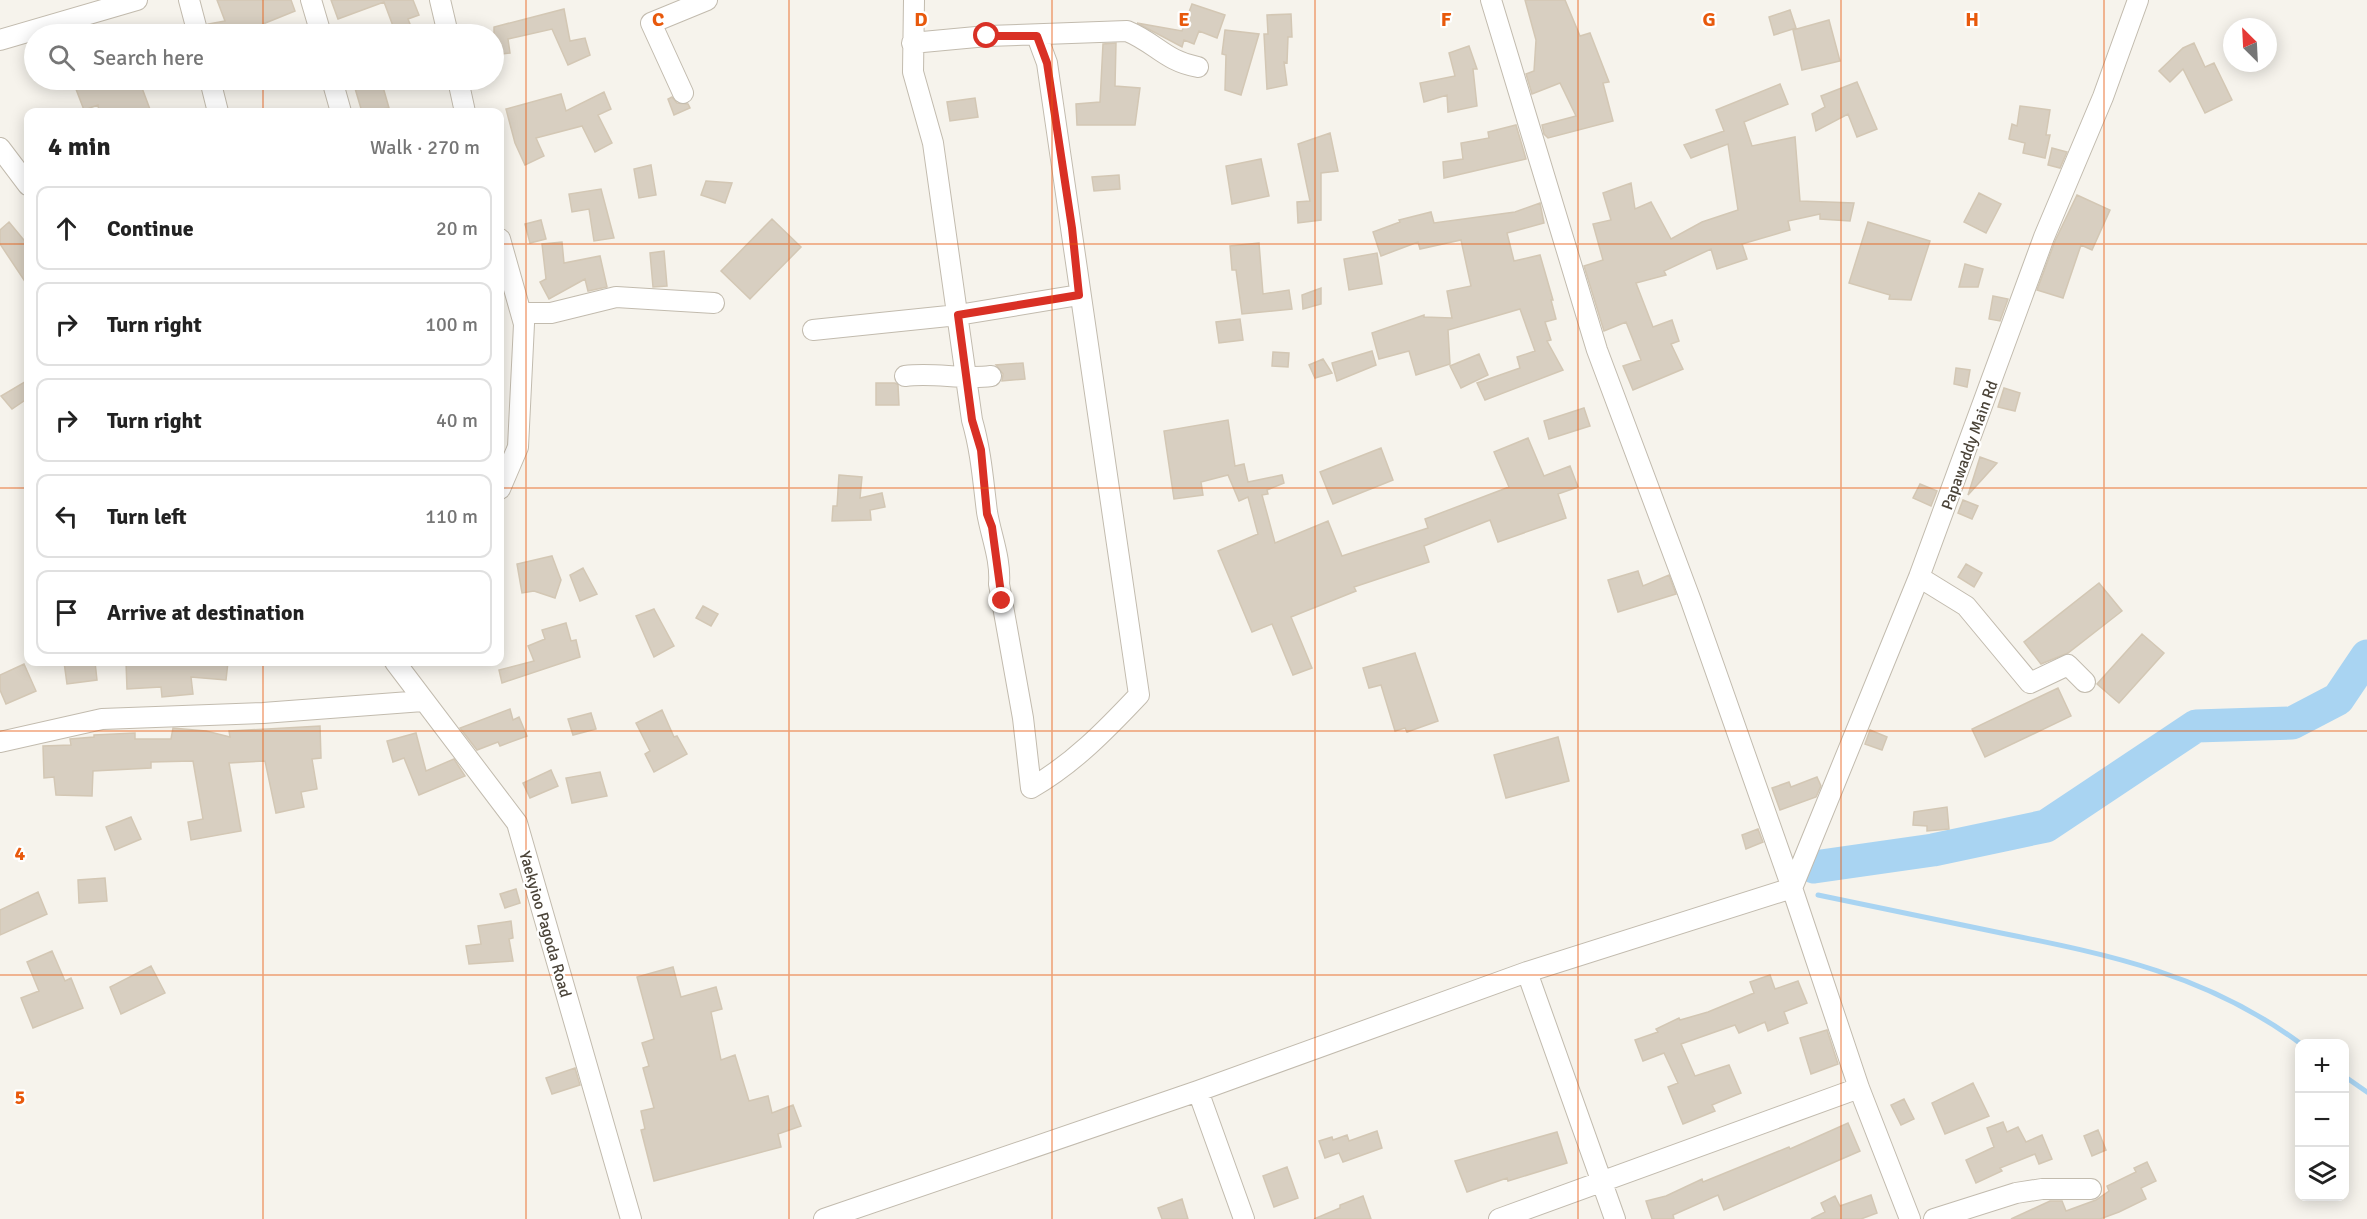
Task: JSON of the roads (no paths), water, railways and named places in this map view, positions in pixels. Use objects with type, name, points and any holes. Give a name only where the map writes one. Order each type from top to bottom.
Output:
[{"type":"street","points":[[55,24],[137,0]]},
{"type":"street","points":[[189,0],[195,24]]},
{"type":"street","points":[[312,0],[318,24]]},
{"type":"street","points":[[440,0],[446,24]]},
{"type":"street","points":[[683,93],[651,23],[707,0]]},
{"type":"street","points":[[914,0],[913,72],[933,143],[972,420],[981,450],[987,514],[992,527],[1000,571],[999,584],[1023,718],[1031,788],[1060,772],[1101,735],[1139,695],[1047,63],[1037,36]]},
{"type":"street","points":[[1491,0],[1597,350],[1691,601],[1792,888],[1858,1088],[1910,1219]]},
{"type":"street","name":"Papawaddy Main Rd","points":[[1792,888],[1919,578],[2044,237],[2103,97],[2138,0]]},
{"type":"street","points":[[912,43],[987,36],[1127,31],[1147,39],[1158,51],[1179,64],[1198,67]]},
{"type":"street","points":[[0,40],[24,33]]},
{"type":"street","points":[[212,90],[217,108]]},
{"type":"street","points":[[335,90],[340,108]]},
{"type":"street","points":[[460,90],[464,108]]},
{"type":"street","points":[[0,148],[24,180]]},
{"type":"street","points":[[504,252],[524,324],[518,447],[504,480]]},
{"type":"street","points":[[813,330],[958,315],[1079,295]]},
{"type":"street","points":[[522,313],[551,313],[578,304],[616,297],[714,303]]},
{"type":"street","points":[[905,376],[935,373],[968,379],[991,376]]},
{"type":"street","points":[[1919,578],[1966,606],[2030,683],[2068,665],[2085,682]]},
{"type":"street","name":"Yaekyioo Pagoda Road","points":[[398,666],[517,823],[631,1219]]},
{"type":"street","points":[[0,742],[102,719],[263,713],[423,701]]},
{"type":"street","points":[[824,1219],[853,1215],[1527,972],[1792,888]]},
{"type":"street","points":[[1527,972],[1615,1219]]},
{"type":"street","points":[[1499,1219],[1858,1088]]},
{"type":"street","points":[[1198,1091],[1244,1219]]},
{"type":"street","points":[[1934,1219],[2016,1193],[2042,1189],[2091,1189]]},
{"type":"waterway","points":[[1814,867],[1933,850],[2046,826],[2196,726],[2292,723],[2338,699],[2367,656]]},
{"type":"waterway","points":[[1818,895],[2081,950],[2157,971],[2194,984],[2230,1001],[2266,1020],[2295,1040]]},
{"type":"waterway","points":[[2349,1079],[2367,1092]]}]
